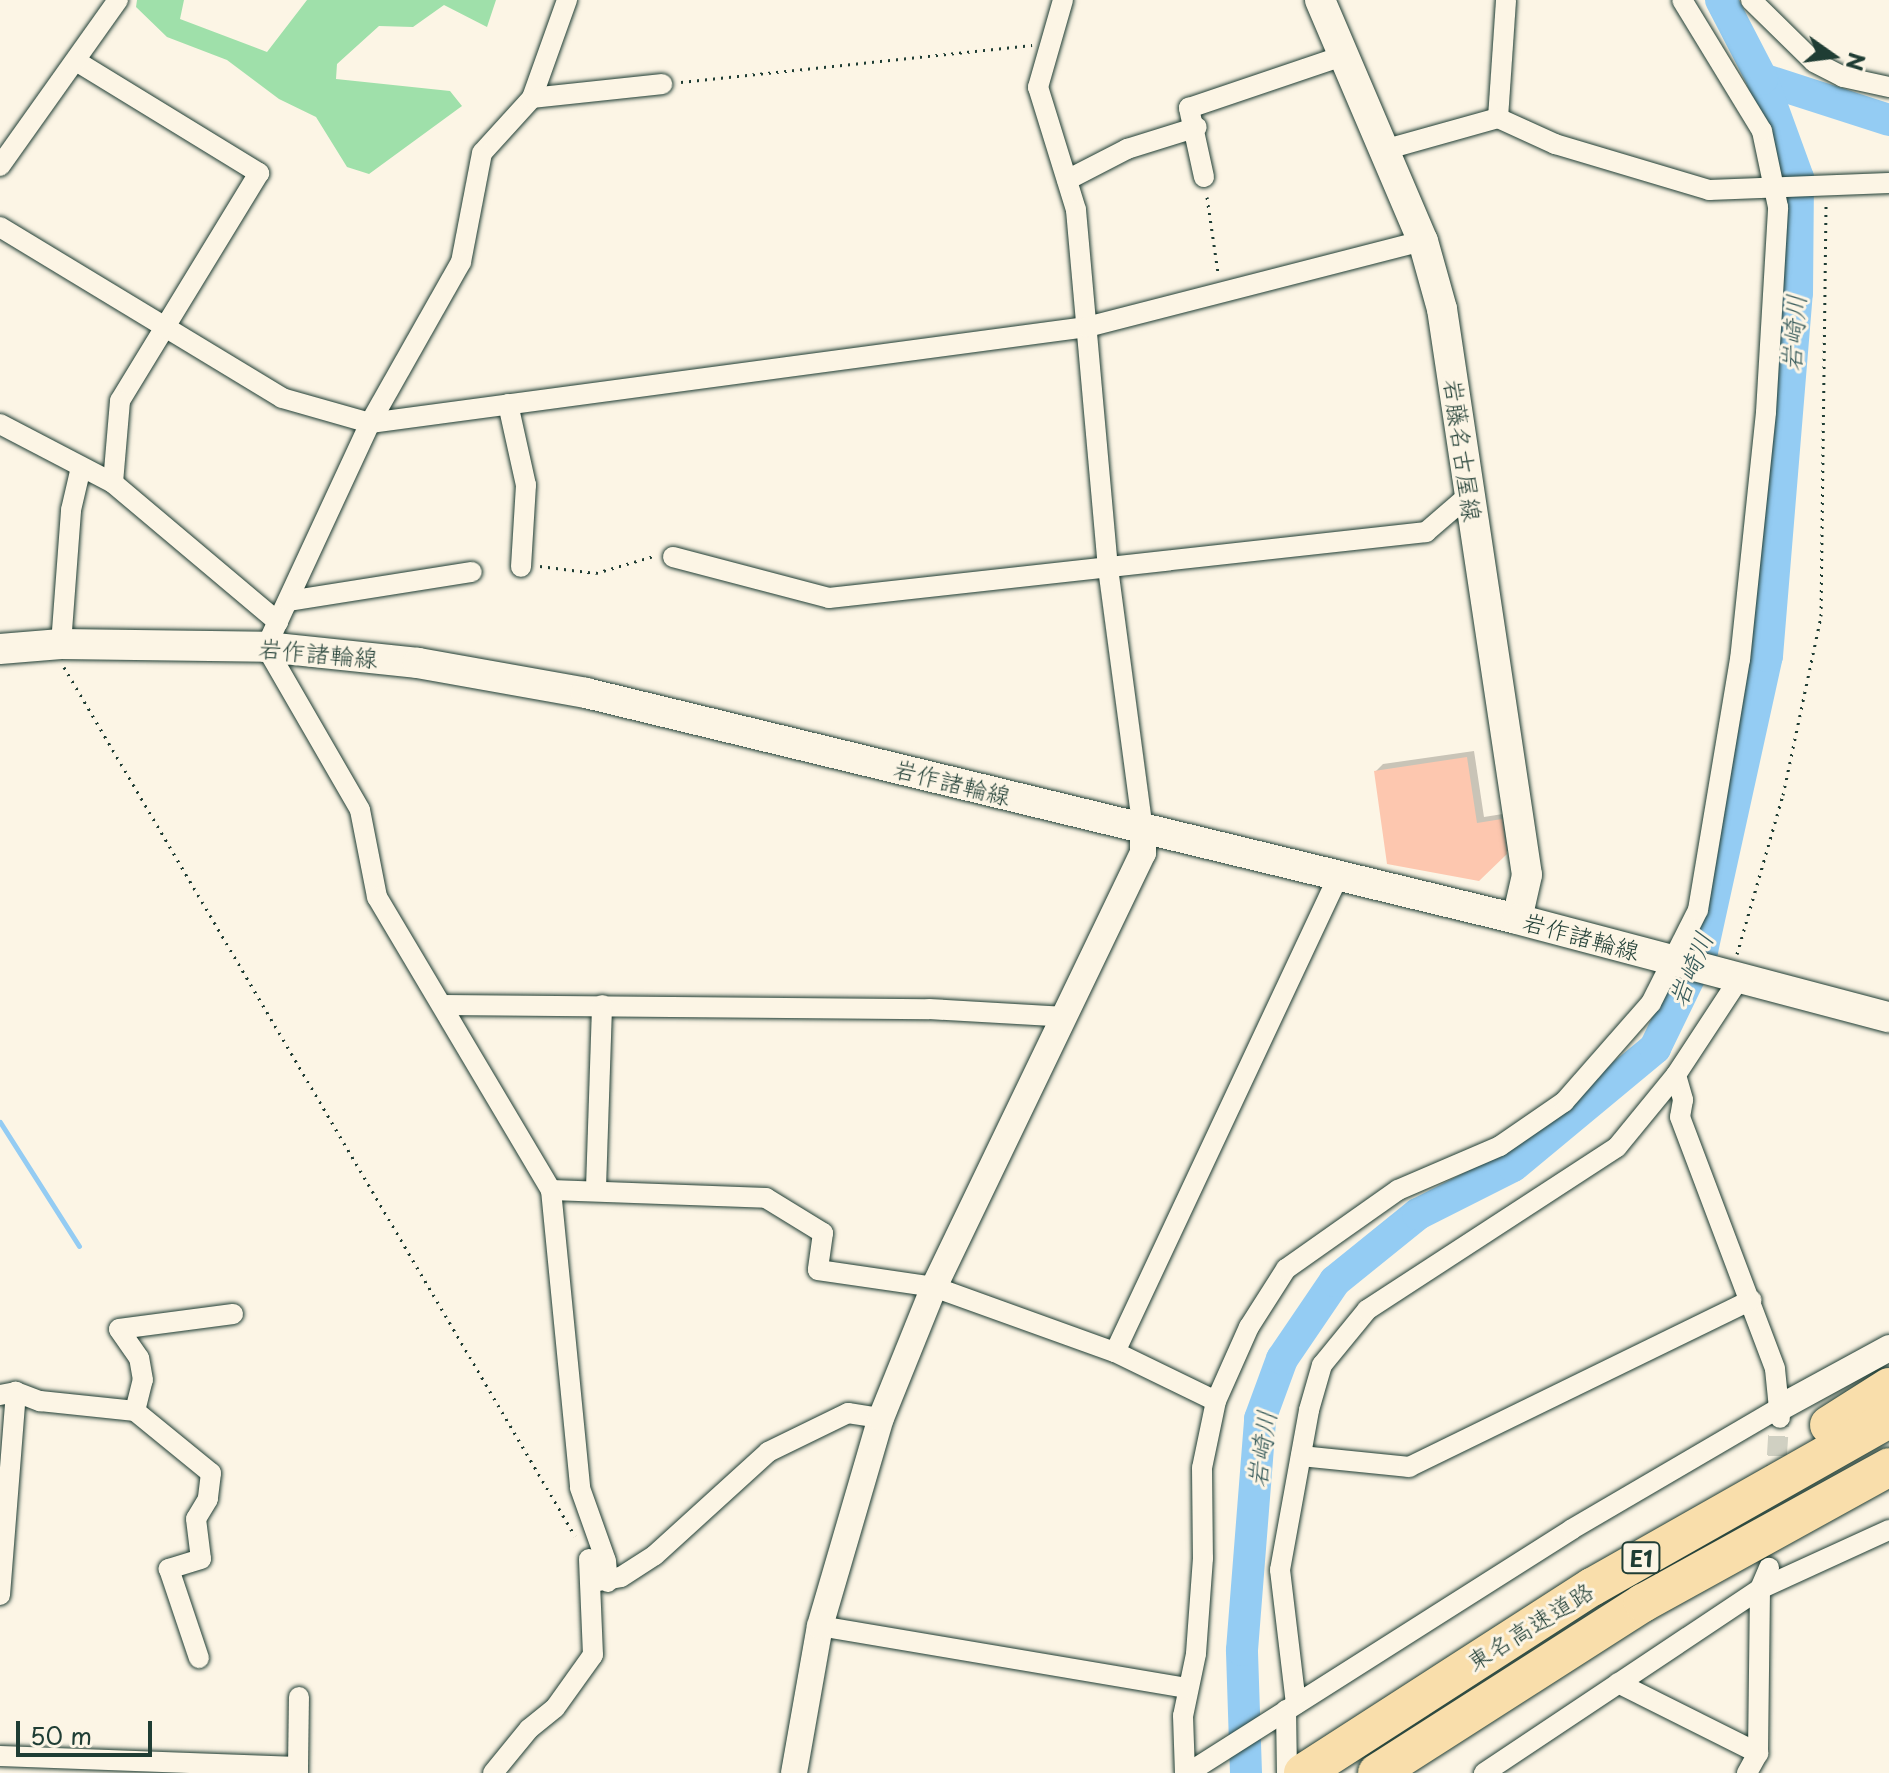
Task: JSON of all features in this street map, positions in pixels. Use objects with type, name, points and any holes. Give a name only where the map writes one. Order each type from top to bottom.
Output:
[{"type":"highway","points":[[1399,1709],[1590,1579],[1889,1387]]},
{"type":"highway","name":"東名高速道路","points":[[1314,1765],[1592,1587],[1889,1419]]},
{"type":"highway","name":"東名高速道路","points":[[1377,1773],[1643,1603],[1889,1467]]},
{"type":"main road","name":"岩藤名古屋線","points":[[1320,0],[1346,55],[1380,151],[1423,241],[1442,309],[1527,875],[1517,919]]},
{"type":"main road","name":"岩作諸輪線","points":[[0,649],[272,635],[586,693],[1517,919],[1889,1017]]},
{"type":"street","points":[[0,166],[118,0]]},
{"type":"street","points":[[272,635],[370,423],[461,262],[482,153],[532,98],[567,0]]},
{"type":"street","points":[[794,1773],[820,1626],[881,1418],[934,1287],[1143,853],[1143,829],[1108,568],[1076,210],[1038,87],[1047,43],[1063,0]]},
{"type":"street","points":[[1498,118],[1506,0]]},
{"type":"street","points":[[1186,1773],[1188,1688],[1199,1613],[1202,1468],[1216,1401],[1249,1327],[1286,1269],[1398,1190],[1500,1146],[1564,1102],[1651,1003],[1675,961],[1698,910],[1707,872],[1740,660],[1778,261],[1778,188],[1762,131],[1682,0]]},
{"type":"street","points":[[1751,0],[1814,62],[1843,77],[1889,87]]},
{"type":"street","points":[[1204,177],[1197,127],[1189,108],[1346,55]]},
{"type":"street","points":[[76,61],[259,173],[120,401],[113,483]]},
{"type":"street","points":[[532,98],[662,84]]},
{"type":"street","points":[[1380,151],[1498,118],[1540,138],[1687,186],[1725,191],[1889,183]]},
{"type":"street","points":[[1067,180],[1127,149],[1197,127]]},
{"type":"street","points":[[0,227],[282,398],[370,423],[1087,327],[1423,241]]},
{"type":"street","points":[[508,404],[526,485],[521,567]]},
{"type":"street","points":[[0,424],[113,483],[272,635],[360,810],[377,897],[551,1190],[580,1488],[606,1561],[600,1582],[593,1655],[555,1708],[529,1729],[493,1773]]},
{"type":"street","points":[[61,644],[71,510],[81,467]]},
{"type":"street","points":[[673,557],[829,598],[1426,532],[1470,494]]},
{"type":"street","points":[[288,601],[472,572]]},
{"type":"street","points":[[1115,1352],[1338,877]]},
{"type":"street","points":[[1287,1773],[1280,1570],[1322,1365],[1357,1320],[1417,1275],[1617,1147],[1676,1075],[1730,976]]},
{"type":"street","points":[[443,1005],[929,1009],[1066,1017]]},
{"type":"street","points":[[596,1188],[602,1005]]},
{"type":"street","points":[[1676,1075],[1683,1100],[1680,1117],[1752,1300],[1780,1415]]},
{"type":"street","points":[[551,1190],[596,1188],[766,1198],[823,1233],[818,1270],[934,1287],[1115,1352],[1216,1401]]},
{"type":"street","points":[[1301,1456],[1409,1467],[1752,1300]]},
{"type":"street","points":[[135,1411],[143,1380],[139,1358],[119,1329],[233,1314]]},
{"type":"street","points":[[1186,1773],[1572,1529],[1780,1415],[1889,1348]]},
{"type":"street","points":[[0,1595],[8,1393],[40,1401],[135,1411],[211,1473],[208,1499],[196,1519],[201,1559],[169,1569],[199,1658]]},
{"type":"street","points":[[600,1582],[655,1555],[768,1452],[848,1413],[881,1418]]},
{"type":"street","points":[[1484,1773],[1760,1589],[1889,1530]]},
{"type":"street","points":[[589,1559],[600,1582]]},
{"type":"street","points":[[1747,1773],[1758,1753],[1760,1589],[1769,1568]]},
{"type":"street","points":[[820,1626],[1188,1688]]},
{"type":"street","points":[[1618,1683],[1758,1753]]},
{"type":"street","points":[[11,1762],[298,1770],[299,1697]]},
{"type":"path","points":[[662,84],[1047,43]]},
{"type":"path","points":[[1204,177],[1220,292]]},
{"type":"path","points":[[1730,976],[1783,795],[1821,616],[1825,206],[1840,193],[1837,185]]},
{"type":"path","points":[[521,567],[596,573],[655,555],[673,557]]},
{"type":"path","points":[[61,644],[67,675],[589,1559]]},
{"type":"green space","points":[[137,0],[184,0],[180,19],[267,52],[307,0],[496,0],[487,27],[444,5],[413,27],[379,26],[337,64],[336,79],[450,91],[462,106],[369,174],[347,167],[316,117],[279,99],[227,60],[167,37],[136,7]]},
{"type":"building","points":[[1467,757],[1477,823],[1502,819],[1507,854],[1479,881],[1387,864],[1374,771]]},
{"type":"waterway","name":"岩崎川","points":[[1246,1773],[1242,1650],[1260,1419],[1282,1359],[1335,1281],[1418,1214],[1513,1166],[1655,1048],[1702,951],[1767,656],[1797,293],[1798,178],[1762,79],[1721,0]]},
{"type":"waterway","points":[[1762,79],[1889,120]]},
{"type":"waterway","points":[[0,1122],[79,1246]]},
{"type":"tunnel","points":[[1775,1486],[1779,1422]]}]
